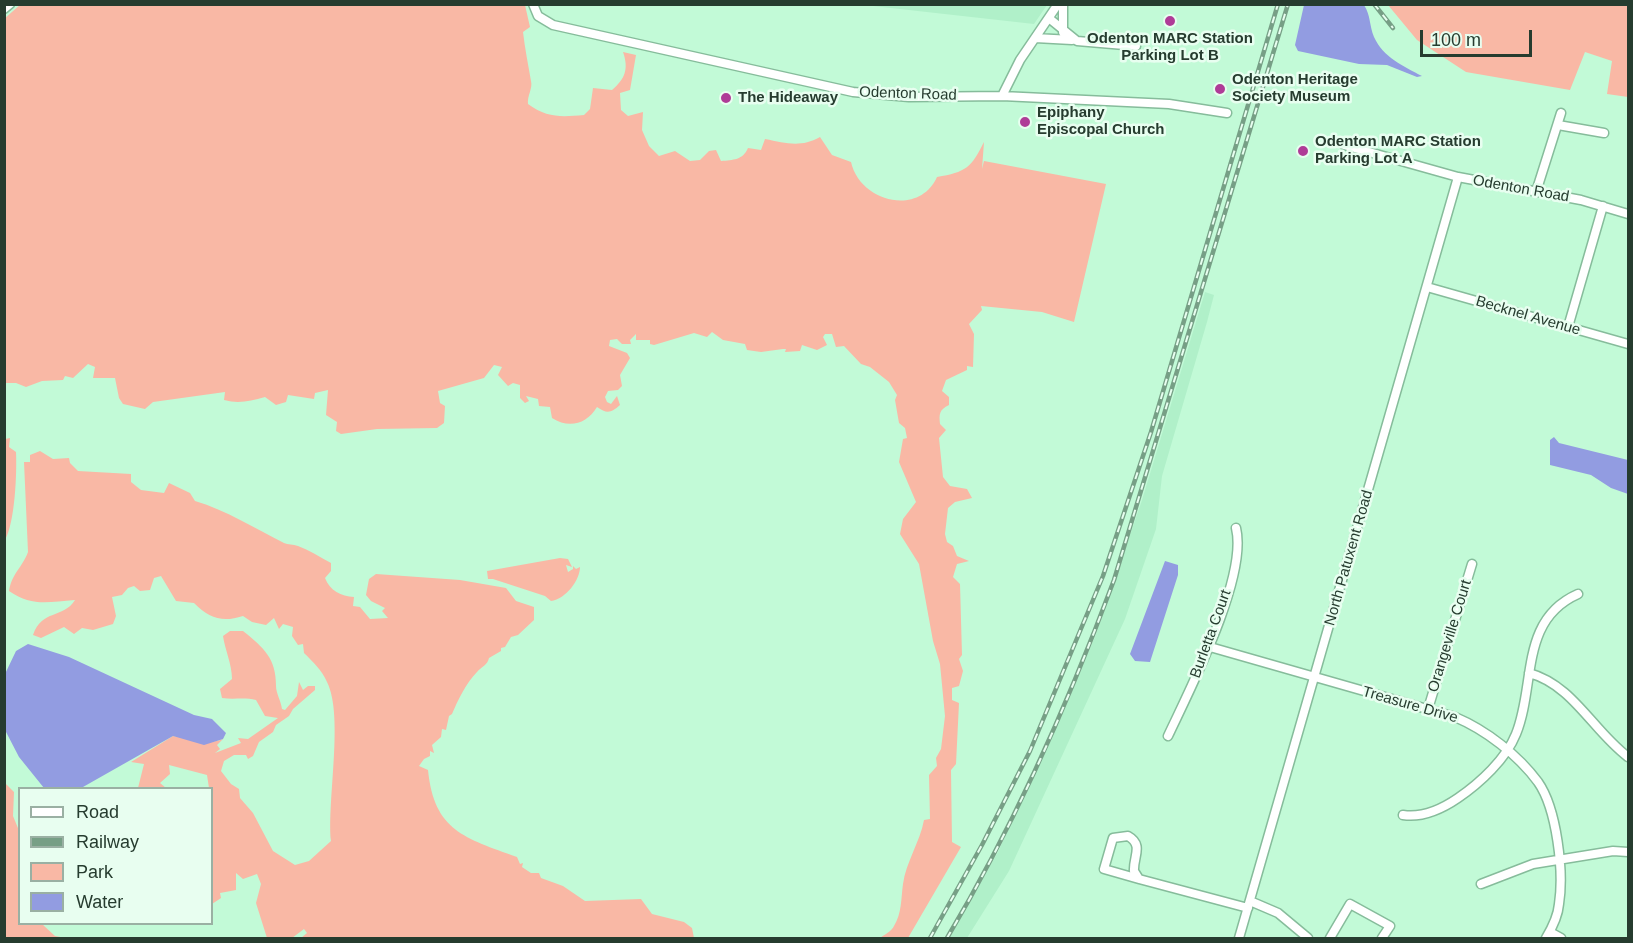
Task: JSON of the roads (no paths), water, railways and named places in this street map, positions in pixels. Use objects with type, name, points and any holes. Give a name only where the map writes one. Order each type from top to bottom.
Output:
[{"type":"street","points":[[4,9],[10,4]]},
{"type":"street","name":"Odenton Road","points":[[533,4],[538,16],[553,25],[853,92],[909,97],[1002,96],[1169,104],[1227,113]]},
{"type":"street","points":[[1002,96],[1020,60],[1050,19],[1058,4]]},
{"type":"street","points":[[1063,4],[1063,32]]},
{"type":"street","points":[[1050,19],[1072,40]]},
{"type":"street","points":[[1035,38],[1136,46]]},
{"type":"street","points":[[1536,192],[1561,113]]},
{"type":"street","points":[[1558,125],[1604,133]]},
{"type":"street","name":"Odenton Road","points":[[1344,145],[1458,177],[1603,206],[1629,214]]},
{"type":"street","name":"North Patuxent Road","points":[[1239,939],[1458,177]]},
{"type":"street","points":[[1568,327],[1603,206]]},
{"type":"street","name":"Becknel Avenue","points":[[1427,287],[1629,344]]},
{"type":"street","name":"Burletta Court","points":[[1168,736],[1210,647],[1238,556],[1236,528]]},
{"type":"street","name":"Orangeville Court","points":[[1428,709],[1472,564]]},
{"type":"street","points":[[1403,815],[1422,815],[1451,803],[1479,781],[1506,751],[1519,728],[1538,635],[1557,605],[1578,594]]},
{"type":"street","name":"Treasure Drive","points":[[1210,647],[1468,722],[1506,751],[1530,773],[1545,795],[1559,860],[1559,904],[1548,936]]},
{"type":"street","points":[[1529,672],[1549,680],[1564,690],[1603,735],[1629,757]]},
{"type":"street","points":[[1139,879],[1134,871],[1138,849],[1136,843],[1128,836],[1113,838],[1104,869],[1139,879],[1278,912],[1308,939]]},
{"type":"street","points":[[1481,884],[1519,868],[1612,851],[1629,852]]},
{"type":"street","points":[[1330,939],[1350,904],[1389,926],[1382,939]]},
{"type":"street","points":[[1548,936],[1561,939]]},
{"type":"water","points":[[1304,5],[1364,5],[1378,44],[1394,60],[1422,76],[1417,77],[1387,65],[1359,64],[1298,51],[1295,45]]},
{"type":"water","points":[[1554,437],[1559,443],[1628,460],[1628,494],[1611,488],[1591,475],[1550,465],[1550,440]]},
{"type":"water","points":[[1165,561],[1178,565],[1178,575],[1150,662],[1135,661],[1130,654]]},
{"type":"water","points":[[28,644],[69,657],[194,715],[212,719],[226,733],[223,739],[204,745],[173,736],[83,787],[43,787],[19,757],[5,730],[5,674],[16,651]]},
{"type":"railway","points":[[930,938],[982,845],[1030,751],[1103,576],[1151,432],[1278,4]]},
{"type":"railway","points":[[947,938],[972,895],[1039,763],[1114,580],[1288,4]]},
{"type":"railway","points":[[1374,4],[1393,28]]},
{"type":"place","name":"Odenton MARC Station Parking Lot B","points":[[1170,21]]},
{"type":"place","name":"Odenton Heritage Society Museum","points":[[1220,89]]},
{"type":"place","name":"The Hideaway","points":[[726,98]]},
{"type":"place","name":"Epiphany Episcopal Church","points":[[1025,122]]},
{"type":"place","name":"Odenton MARC Station Parking Lot A","points":[[1303,151]]}]
